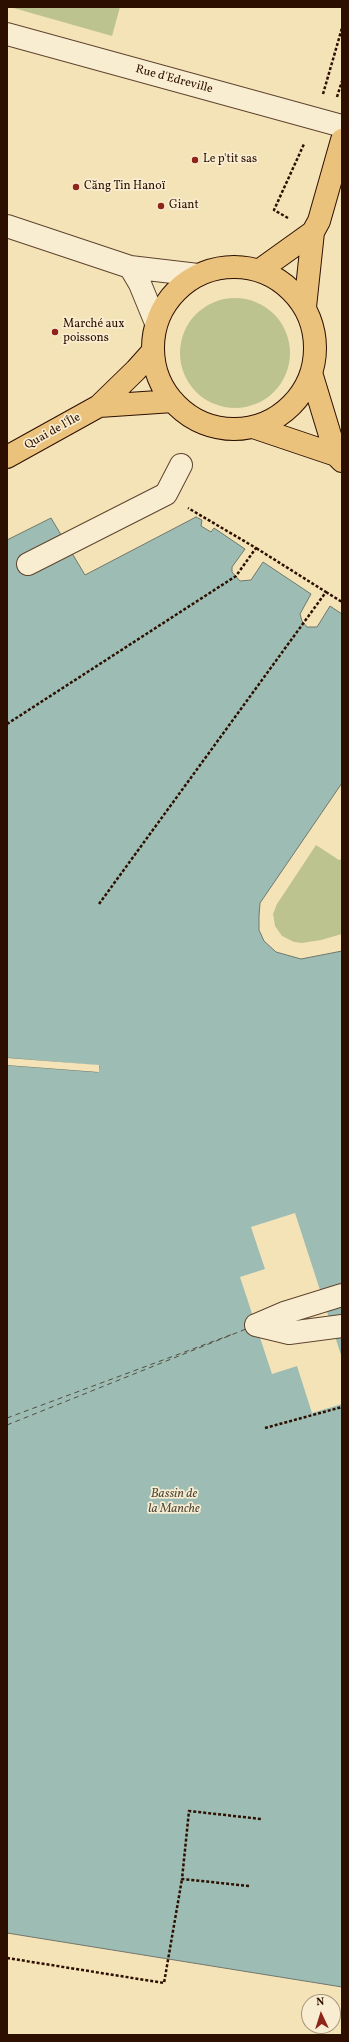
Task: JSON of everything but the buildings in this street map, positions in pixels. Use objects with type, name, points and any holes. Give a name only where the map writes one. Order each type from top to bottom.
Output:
[{"type":"main road","points":[[305,307],[313,232],[319,221],[342,140]]},
{"type":"main road","points":[[260,270],[313,232]]},
{"type":"main road","points":[[229,266],[260,270],[286,284],[305,307],[314,330],[316,355],[312,376],[296,401],[276,418],[253,427],[227,429],[202,423],[180,409],[166,394],[156,374],[152,340],[156,323],[163,308],[172,295],[184,283],[198,275],[213,269],[229,266]]},
{"type":"main road","name":"Quai de l'Île","points":[[7,457],[99,406],[153,351]]},
{"type":"main road","points":[[312,376],[339,458]]},
{"type":"main road","name":"Quai de l'Île","points":[[99,406],[173,401]]},
{"type":"main road","points":[[253,427],[339,458]]},
{"type":"street","name":"Rue d'Edreville","points":[[7,34],[342,126]]},
{"type":"street","points":[[7,226],[130,267],[198,275]]},
{"type":"street","points":[[130,267],[140,284],[156,323]]},
{"type":"street","points":[[28,564],[166,494],[181,465]]},
{"type":"street","points":[[342,1295],[284,1312],[256,1325],[289,1333],[342,1326]]},
{"type":"path","points":[[335,51],[342,28]]},
{"type":"path","points":[[166,494],[342,602]]},
{"type":"path","points":[[7,724],[236,576],[256,548]]},
{"type":"path","points":[[99,904],[248,702],[326,592]]},
{"type":"path","points":[[265,1428],[342,1407]]},
{"type":"path","points":[[7,1958],[164,1983],[182,1878],[189,1811],[261,1819]]},
{"type":"path","points":[[182,1878],[249,1886]]},
{"type":"green space","points":[[10,7],[120,7],[112,36]]},
{"type":"green space","points":[[235,298],[256,302],[274,314],[286,332],[290,353],[286,374],[274,392],[256,404],[235,408],[214,404],[196,392],[184,374],[180,353],[184,332],[196,314],[214,302]]},
{"type":"green space","points":[[316,845],[339,860],[342,859],[342,934],[321,940],[302,943],[294,942],[282,936],[275,926],[273,914],[277,904]]},
{"type":"water","name":"Bassin de la Manche","points":[[196,517],[202,520],[201,526],[211,532],[214,528],[245,549],[232,567],[232,572],[240,581],[251,580],[263,562],[311,594],[300,614],[302,621],[307,627],[317,627],[330,606],[342,614],[342,783],[260,903],[259,930],[264,941],[276,952],[301,959],[342,951],[342,1987],[7,1933],[7,1065],[98,1072],[99,1066],[7,1058],[7,540],[51,518],[85,575]]},
{"type":"pier","points":[[7,1058],[99,1065],[99,1072],[7,1065],[7,1063],[97,1070],[97,1067],[7,1060]]},
{"type":"pier","points":[[295,1213],[342,1358],[342,1404],[312,1413],[297,1366],[272,1374],[240,1277],[265,1269],[251,1227]]},
{"type":"ferry route","points":[[7,1425],[246,1329]]},
{"type":"ferry route","points":[[7,1418],[233,1334]]},
{"type":"place","name":"Le p'tit sas","points":[[195,160]]},
{"type":"place","name":"Căng Tin Hanoï","points":[[76,187]]},
{"type":"place","name":"Giant","points":[[161,206]]},
{"type":"place","name":"Marché aux poissons","points":[[55,332]]}]
